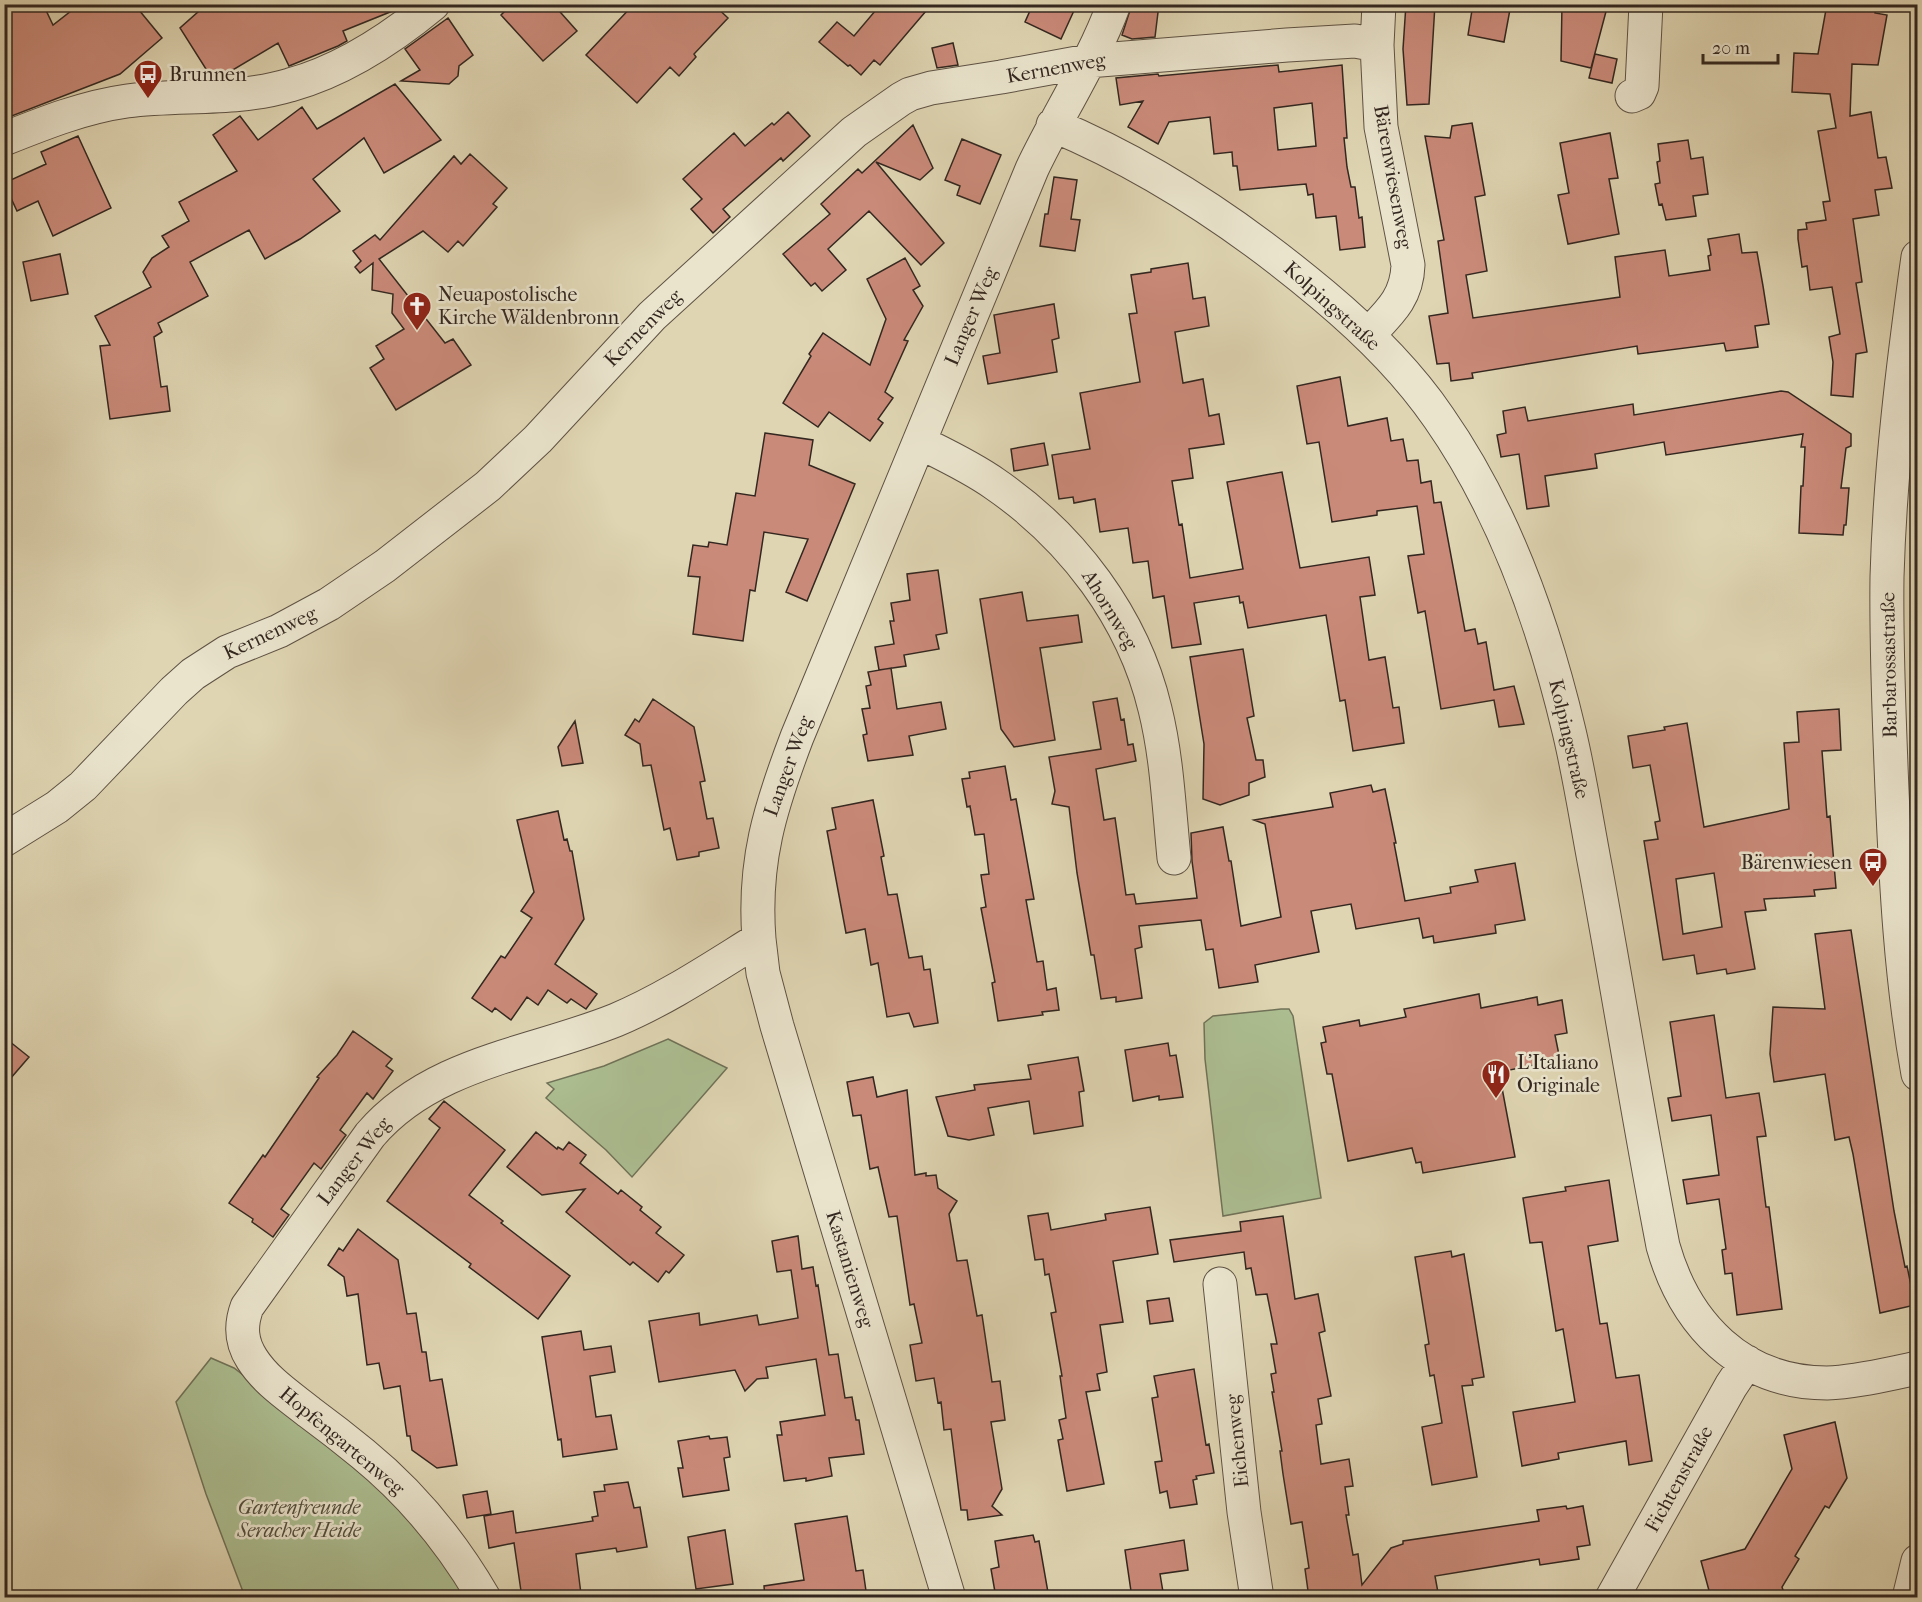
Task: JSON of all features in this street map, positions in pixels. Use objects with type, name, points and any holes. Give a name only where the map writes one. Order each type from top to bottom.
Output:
[{"type":"street","points":[[4,139],[60,117],[108,104],[148,99],[239,95],[291,85],[348,60],[387,38],[433,4]]},
{"type":"street","name":"Langer Weg","points":[[247,1307],[370,1135],[401,1104],[431,1085],[469,1069],[598,1027],[634,1012],[689,983],[759,939],[757,901],[759,867],[774,800],[797,737],[1032,169],[1106,26],[1114,4]]},
{"type":"street","name":"Bärenwiesenweg","points":[[1368,335],[1394,307],[1403,292],[1407,283],[1408,265],[1382,135],[1377,45],[1379,4]]},
{"type":"street","points":[[1632,96],[1639,93],[1642,86],[1646,4]]},
{"type":"street","name":"Kernenweg","points":[[4,840],[57,807],[83,786],[193,674],[227,652],[279,631],[329,604],[394,559],[496,479],[537,439],[652,316],[854,132],[901,99],[921,90],[1088,61],[1355,41],[1377,45]]},
{"type":"street","name":"Kolpingstraße","points":[[1053,125],[1131,163],[1223,218],[1294,270],[1368,335],[1439,417],[1460,450],[1496,517],[1531,601],[1549,655],[1570,735],[1662,1246],[1673,1277],[1688,1307],[1709,1334],[1726,1348],[1747,1362],[1792,1379],[1825,1383],[1854,1381],[1917,1368]]},
{"type":"street","name":"Barbarossastraße","points":[[1917,257],[1898,414],[1887,576],[1896,889],[1912,989],[1917,1074]]},
{"type":"street","name":"Ahornweg","points":[[919,442],[978,473],[1025,507],[1076,556],[1113,607],[1132,643],[1155,708],[1162,741],[1174,858]]},
{"type":"street","name":"Kastanienweg","points":[[759,939],[763,973],[777,1026],[949,1598]]},
{"type":"street","name":"Eichenweg","points":[[1220,1284],[1244,1512],[1257,1598]]},
{"type":"street","name":"Hopfengartenweg","points":[[247,1307],[242,1325],[243,1341],[260,1370],[279,1389],[347,1441],[398,1485],[449,1544],[484,1598]]},
{"type":"street","name":"Fichtenstraße","points":[[1612,1598],[1731,1386],[1747,1362]]},
{"type":"street","points":[[1909,1598],[1917,1561]]},
{"type":"green space","points":[[1289,1009],[1293,1016],[1321,1198],[1223,1216],[1205,1059],[1204,1023],[1213,1016]]},
{"type":"green space","points":[[668,1039],[727,1068],[632,1177],[606,1150],[546,1098],[554,1089],[547,1083],[604,1066]]},
{"type":"green space","name":"Gartenfreunde Seracher Heide","points":[[211,1358],[234,1368],[319,1433],[393,1496],[471,1597],[245,1597],[206,1494],[176,1402]]},
{"type":"building","points":[[4,4],[43,4],[53,25],[80,4],[134,4],[162,38],[120,74],[4,119]]},
{"type":"building","points":[[207,4],[402,4],[395,10],[343,31],[347,41],[338,46],[289,66],[278,43],[221,77],[211,77],[180,28]]},
{"type":"building","points":[[512,4],[553,4],[577,31],[543,61],[501,15]]},
{"type":"building","points":[[634,4],[713,4],[728,18],[694,54],[696,57],[679,76],[670,67],[637,103],[586,55]]},
{"type":"building","points":[[881,4],[932,4],[880,65],[874,60],[861,75],[819,42],[837,22],[854,36]]},
{"type":"building","points":[[1033,4],[1077,4],[1061,39],[1025,22]]},
{"type":"building","points":[[1132,4],[1159,4],[1155,37],[1132,39],[1122,35]]},
{"type":"building","points":[[1406,4],[1435,4],[1429,104],[1407,105],[1403,49]]},
{"type":"building","points":[[1473,4],[1511,4],[1504,42],[1468,35]]},
{"type":"building","points":[[1562,4],[1608,4],[1591,68],[1561,61]]},
{"type":"building","points":[[1827,4],[1855,4],[1876,8],[1875,13],[1887,15],[1878,65],[1852,64],[1850,116],[1871,112],[1878,158],[1886,157],[1892,188],[1875,190],[1879,215],[1853,219],[1862,282],[1856,283],[1867,352],[1856,354],[1853,397],[1831,395],[1833,362],[1829,337],[1840,334],[1832,287],[1810,290],[1807,266],[1802,267],[1798,239],[1798,230],[1807,229],[1806,223],[1826,220],[1823,202],[1830,201],[1818,131],[1836,128],[1830,94],[1792,92],[1794,53],[1818,54]]},
{"type":"building","points":[[448,18],[473,55],[459,66],[458,76],[449,84],[401,81],[420,70],[405,49]]},
{"type":"building","points":[[953,43],[958,65],[937,68],[932,48]]},
{"type":"building","points":[[1595,54],[1617,59],[1612,83],[1589,78]]},
{"type":"building","points":[[1278,65],[1279,72],[1342,65],[1347,167],[1351,187],[1355,187],[1359,218],[1362,217],[1365,247],[1340,250],[1336,216],[1316,218],[1313,194],[1308,195],[1306,184],[1240,190],[1237,166],[1233,166],[1232,152],[1214,154],[1210,117],[1169,122],[1158,144],[1128,127],[1143,101],[1120,105],[1116,78],[1158,74],[1159,76]],"holes":[[[1312,103],[1316,146],[1278,150],[1274,108]]]},
{"type":"building","points":[[395,84],[441,140],[384,173],[364,138],[313,179],[340,211],[300,239],[265,259],[249,230],[190,262],[208,296],[158,323],[162,332],[154,337],[161,387],[167,386],[170,411],[110,419],[100,346],[110,345],[95,316],[151,287],[143,272],[152,258],[169,247],[162,236],[189,221],[179,202],[237,171],[213,135],[240,116],[258,140],[302,107],[317,129]]},
{"type":"building","points":[[788,112],[810,136],[723,209],[730,217],[713,233],[691,209],[702,199],[683,179],[734,133],[745,146]]},
{"type":"building","points":[[1472,123],[1485,195],[1475,197],[1487,271],[1466,275],[1473,318],[1620,297],[1615,257],[1665,250],[1669,276],[1710,270],[1708,256],[1711,255],[1708,239],[1739,234],[1742,253],[1757,252],[1763,286],[1769,324],[1755,326],[1758,347],[1726,351],[1724,343],[1638,354],[1637,346],[1472,373],[1473,378],[1451,381],[1449,363],[1437,364],[1429,316],[1448,313],[1438,241],[1444,240],[1425,136],[1450,138],[1452,126]]},
{"type":"building","points":[[913,125],[933,168],[920,180],[876,162],[944,243],[921,265],[869,211],[828,249],[846,270],[822,291],[815,283],[811,286],[783,254],[830,214],[821,204],[858,169],[862,173]]},
{"type":"building","points":[[1610,133],[1618,178],[1609,179],[1619,234],[1568,244],[1558,195],[1569,193],[1560,143]]},
{"type":"building","points":[[78,136],[111,208],[53,236],[38,201],[17,211],[4,183],[46,164],[41,152]]},
{"type":"building","points":[[962,139],[1001,155],[980,204],[957,195],[960,186],[945,180]]},
{"type":"building","points":[[1688,140],[1691,159],[1703,157],[1708,194],[1693,196],[1696,216],[1666,220],[1662,204],[1659,205],[1655,184],[1660,183],[1657,162],[1660,161],[1658,144]]},
{"type":"building","points":[[470,154],[507,188],[493,204],[497,207],[463,246],[458,241],[448,252],[423,231],[379,259],[445,343],[453,339],[471,365],[396,410],[370,368],[384,359],[376,346],[404,329],[392,313],[393,294],[372,290],[373,263],[360,273],[355,267],[361,261],[353,251],[375,235],[380,240],[454,156],[461,164]]},
{"type":"building","points":[[1054,177],[1077,180],[1071,219],[1080,220],[1075,251],[1040,246]]},
{"type":"building","points":[[60,254],[68,294],[31,301],[23,262]]},
{"type":"building","points":[[905,258],[920,286],[913,290],[923,306],[904,340],[908,341],[885,392],[893,398],[878,419],[883,423],[870,441],[829,412],[818,427],[783,403],[823,333],[870,365],[886,319],[867,279]]},
{"type":"building","points":[[1188,263],[1193,299],[1205,297],[1209,326],[1175,332],[1183,383],[1203,379],[1209,416],[1219,414],[1224,444],[1189,449],[1193,478],[1172,481],[1179,525],[1182,524],[1190,578],[1243,569],[1227,482],[1282,472],[1300,568],[1369,557],[1375,595],[1360,597],[1369,660],[1385,657],[1393,708],[1399,707],[1404,743],[1353,751],[1345,700],[1340,701],[1326,615],[1248,628],[1243,602],[1240,603],[1239,596],[1194,603],[1201,644],[1172,648],[1164,596],[1153,598],[1148,561],[1133,563],[1128,528],[1100,532],[1095,499],[1074,503],[1073,497],[1059,499],[1052,455],[1090,449],[1080,393],[1140,382],[1129,314],[1137,313],[1131,275]]},
{"type":"building","points":[[1054,304],[1059,338],[1052,340],[1057,372],[988,384],[983,356],[1000,353],[994,315]]},
{"type":"building","points":[[1340,377],[1348,426],[1387,418],[1391,441],[1403,439],[1407,461],[1418,460],[1421,483],[1431,481],[1434,503],[1441,502],[1465,631],[1475,629],[1478,644],[1486,642],[1494,690],[1514,686],[1524,724],[1499,727],[1494,700],[1441,709],[1425,611],[1418,613],[1408,556],[1424,554],[1417,506],[1377,511],[1377,515],[1332,522],[1319,442],[1307,444],[1297,386]]},
{"type":"building","points":[[1781,391],[1788,392],[1851,434],[1851,446],[1846,448],[1841,488],[1849,488],[1843,535],[1799,533],[1805,447],[1801,447],[1803,434],[1666,455],[1664,442],[1595,454],[1597,468],[1545,476],[1549,506],[1527,509],[1519,454],[1501,457],[1497,435],[1506,433],[1503,411],[1525,407],[1528,421],[1633,404],[1634,415]]},
{"type":"building","points":[[765,433],[813,440],[809,465],[855,484],[807,601],[786,592],[808,539],[764,532],[755,591],[750,590],[743,641],[693,634],[700,577],[688,576],[693,545],[708,547],[709,542],[727,545],[736,493],[755,496]]},
{"type":"building","points":[[1044,443],[1048,465],[1014,471],[1011,449]]},
{"type":"building","points":[[938,570],[947,633],[936,635],[939,649],[904,655],[906,666],[879,670],[875,647],[894,644],[890,621],[894,621],[891,603],[910,600],[907,574]]},
{"type":"building","points":[[1022,592],[1027,621],[1078,615],[1082,642],[1040,648],[1055,740],[1014,747],[1001,729],[980,599]]},
{"type":"building","points":[[1243,649],[1254,716],[1247,718],[1256,760],[1263,760],[1265,777],[1249,783],[1249,795],[1220,805],[1203,799],[1204,744],[1190,657]]},
{"type":"building","points":[[891,668],[897,709],[941,702],[946,729],[909,736],[913,755],[868,761],[863,735],[867,734],[862,709],[870,708],[866,686],[871,685],[868,672]]},
{"type":"building","points":[[1117,698],[1121,720],[1124,719],[1128,745],[1133,744],[1136,761],[1096,769],[1104,820],[1115,818],[1126,895],[1134,894],[1136,904],[1197,898],[1191,833],[1223,827],[1241,926],[1281,917],[1265,824],[1254,820],[1333,807],[1330,793],[1371,785],[1373,792],[1385,789],[1405,901],[1451,893],[1450,887],[1478,882],[1475,870],[1515,863],[1525,920],[1495,925],[1496,933],[1434,943],[1433,936],[1423,938],[1419,918],[1356,929],[1351,904],[1311,911],[1319,952],[1255,965],[1258,982],[1219,988],[1213,949],[1206,950],[1201,920],[1139,926],[1142,947],[1135,949],[1142,998],[1116,1002],[1116,997],[1101,999],[1077,873],[1069,807],[1052,804],[1055,791],[1049,757],[1101,749],[1093,702]]},
{"type":"building","points":[[653,699],[694,727],[705,781],[700,782],[707,819],[713,818],[719,848],[699,852],[699,856],[677,860],[670,828],[664,830],[651,765],[643,766],[640,744],[625,735],[635,719],[639,722]]},
{"type":"building","points":[[1839,709],[1841,750],[1822,751],[1836,888],[1814,890],[1815,896],[1764,899],[1766,910],[1745,912],[1755,969],[1727,974],[1726,969],[1697,974],[1694,955],[1663,960],[1644,841],[1658,839],[1655,822],[1660,821],[1650,765],[1633,768],[1628,736],[1665,730],[1664,727],[1687,723],[1704,827],[1789,809],[1784,743],[1799,742],[1797,712]],"holes":[[[1714,873],[1722,927],[1683,934],[1676,879]]]},
{"type":"building","points":[[575,721],[583,763],[562,766],[558,747]]},
{"type":"building","points":[[1005,766],[1011,800],[1016,799],[1034,899],[1026,900],[1037,962],[1043,961],[1047,990],[1056,988],[1059,1010],[1042,1012],[1043,1015],[998,1021],[992,983],[995,982],[981,908],[986,907],[981,875],[989,874],[984,834],[975,835],[962,779],[970,778],[969,772]]},
{"type":"building","points":[[873,800],[884,856],[881,857],[888,895],[897,894],[909,958],[922,956],[924,970],[930,969],[938,1023],[914,1027],[909,1013],[887,1017],[878,963],[871,965],[865,929],[846,933],[827,831],[836,829],[832,808]]},
{"type":"building","points":[[558,811],[564,840],[567,839],[570,851],[572,851],[584,919],[555,964],[597,994],[586,1009],[571,999],[567,1003],[548,990],[538,1005],[527,997],[511,1020],[495,1008],[492,1012],[472,998],[501,956],[505,958],[532,918],[521,911],[534,892],[517,820]]},
{"type":"building","points":[[1851,930],[1894,1211],[1915,1305],[1880,1313],[1853,1154],[1849,1137],[1835,1140],[1825,1074],[1774,1082],[1770,1054],[1773,1007],[1825,1009],[1815,934]]},
{"type":"building","points":[[1479,994],[1481,1008],[1537,997],[1538,1005],[1562,1000],[1567,1033],[1555,1035],[1560,1060],[1499,1072],[1515,1157],[1423,1173],[1421,1162],[1416,1163],[1412,1148],[1348,1161],[1332,1074],[1327,1074],[1321,1043],[1326,1042],[1323,1027],[1359,1020],[1360,1026],[1406,1017],[1404,1009]]},
{"type":"building","points":[[1714,1015],[1726,1098],[1759,1093],[1766,1136],[1757,1137],[1766,1207],[1769,1207],[1782,1309],[1737,1315],[1732,1273],[1725,1274],[1722,1250],[1726,1249],[1719,1199],[1687,1204],[1683,1180],[1719,1175],[1711,1115],[1672,1121],[1668,1098],[1681,1096],[1670,1022]]},
{"type":"building","points":[[353,1031],[392,1059],[386,1066],[393,1071],[373,1099],[367,1093],[340,1130],[346,1135],[321,1169],[314,1163],[281,1209],[289,1215],[273,1237],[252,1222],[253,1219],[229,1203],[263,1155],[265,1157],[319,1078],[317,1077],[337,1055]]},
{"type":"building","points":[[4,1037],[29,1057],[4,1086]]},
{"type":"building","points":[[1168,1043],[1170,1056],[1176,1055],[1183,1097],[1159,1100],[1159,1096],[1133,1101],[1125,1050]]},
{"type":"building","points":[[1078,1057],[1084,1091],[1079,1092],[1083,1126],[1034,1134],[1029,1101],[988,1108],[994,1135],[969,1140],[948,1136],[936,1097],[975,1090],[974,1085],[1031,1079],[1028,1065]]},
{"type":"building","points":[[873,1077],[877,1097],[907,1090],[915,1175],[926,1173],[926,1176],[936,1175],[938,1188],[957,1201],[949,1214],[957,1261],[967,1260],[977,1316],[982,1315],[992,1382],[1000,1381],[1005,1420],[991,1422],[1002,1489],[992,1506],[1002,1515],[968,1520],[967,1510],[961,1510],[951,1429],[944,1430],[941,1402],[938,1403],[934,1378],[916,1381],[910,1345],[922,1343],[914,1304],[910,1305],[897,1216],[889,1217],[878,1167],[870,1169],[861,1115],[853,1116],[847,1082]]},
{"type":"building","points":[[444,1101],[505,1150],[469,1195],[503,1221],[501,1223],[570,1276],[538,1319],[469,1267],[471,1264],[387,1201],[440,1128],[429,1119]]},
{"type":"building","points":[[536,1132],[557,1149],[558,1147],[563,1150],[569,1142],[586,1155],[580,1163],[618,1194],[621,1190],[661,1227],[656,1233],[684,1255],[669,1273],[666,1271],[658,1282],[633,1262],[630,1265],[566,1212],[585,1189],[542,1195],[507,1167]]},
{"type":"building","points":[[1609,1180],[1618,1241],[1588,1246],[1600,1324],[1607,1323],[1616,1378],[1639,1375],[1652,1461],[1629,1465],[1626,1441],[1558,1453],[1559,1459],[1522,1466],[1513,1412],[1575,1402],[1563,1329],[1556,1331],[1542,1242],[1530,1243],[1523,1198],[1566,1191],[1565,1187]]},
{"type":"building","points":[[1150,1207],[1158,1254],[1113,1261],[1123,1322],[1100,1325],[1107,1372],[1097,1374],[1100,1390],[1086,1392],[1104,1484],[1067,1491],[1058,1440],[1063,1439],[1059,1420],[1066,1418],[1060,1376],[1062,1376],[1051,1313],[1056,1312],[1049,1274],[1045,1275],[1043,1259],[1035,1260],[1028,1216],[1048,1213],[1051,1230],[1106,1220],[1105,1214]]},
{"type":"building","points":[[1283,1216],[1295,1299],[1318,1294],[1325,1331],[1319,1333],[1331,1396],[1318,1399],[1322,1424],[1316,1425],[1321,1464],[1349,1459],[1353,1486],[1345,1487],[1349,1515],[1346,1515],[1353,1555],[1358,1554],[1362,1585],[1391,1548],[1403,1544],[1403,1541],[1539,1521],[1537,1510],[1566,1506],[1567,1509],[1583,1506],[1590,1545],[1577,1547],[1579,1559],[1540,1565],[1539,1559],[1435,1576],[1439,1598],[1309,1598],[1305,1569],[1309,1568],[1302,1522],[1291,1524],[1283,1474],[1271,1374],[1276,1373],[1271,1344],[1277,1344],[1267,1294],[1256,1295],[1251,1268],[1246,1269],[1244,1252],[1174,1262],[1170,1240],[1241,1231],[1240,1222]]},
{"type":"building","points":[[358,1229],[398,1260],[407,1314],[416,1313],[422,1352],[426,1352],[430,1381],[442,1379],[457,1465],[437,1468],[412,1450],[410,1436],[407,1436],[400,1386],[384,1389],[379,1363],[367,1365],[358,1294],[347,1296],[344,1277],[328,1265],[339,1248],[343,1251]]},
{"type":"building","points":[[798,1236],[802,1269],[813,1267],[829,1355],[838,1354],[845,1398],[852,1397],[856,1420],[859,1420],[864,1454],[829,1458],[832,1476],[806,1481],[806,1478],[784,1481],[777,1435],[782,1435],[780,1422],[825,1415],[816,1359],[766,1367],[768,1378],[757,1379],[745,1391],[735,1370],[659,1382],[649,1321],[699,1313],[700,1325],[757,1315],[759,1325],[798,1318],[791,1270],[777,1272],[772,1241]]},
{"type":"building","points":[[1451,1251],[1452,1257],[1464,1254],[1484,1377],[1472,1379],[1473,1385],[1462,1386],[1477,1477],[1432,1485],[1422,1427],[1442,1423],[1434,1375],[1430,1376],[1425,1345],[1429,1344],[1415,1257]]},
{"type":"building","points":[[1169,1298],[1173,1321],[1150,1324],[1147,1301]]},
{"type":"building","points":[[581,1331],[584,1350],[611,1346],[615,1372],[590,1376],[596,1417],[611,1415],[617,1449],[563,1457],[561,1439],[558,1440],[542,1337]]},
{"type":"building","points":[[1194,1369],[1206,1445],[1209,1444],[1214,1473],[1196,1476],[1197,1479],[1193,1480],[1197,1504],[1170,1508],[1167,1491],[1160,1493],[1155,1462],[1162,1461],[1152,1398],[1158,1397],[1154,1376]]},
{"type":"building","points":[[1835,1422],[1847,1478],[1829,1508],[1825,1506],[1795,1556],[1799,1559],[1782,1587],[1784,1593],[1766,1598],[1711,1598],[1701,1561],[1745,1549],[1792,1469],[1784,1435]]},
{"type":"building","points":[[709,1436],[710,1439],[727,1437],[730,1457],[724,1458],[729,1490],[683,1497],[678,1468],[683,1468],[678,1441]]},
{"type":"building","points":[[628,1482],[634,1508],[640,1507],[647,1547],[617,1552],[616,1548],[576,1554],[581,1594],[548,1598],[547,1594],[522,1598],[514,1543],[489,1548],[484,1516],[513,1511],[516,1533],[593,1521],[592,1517],[598,1516],[594,1492],[605,1491],[604,1485]]},
{"type":"building","points":[[487,1491],[491,1514],[467,1518],[463,1495]]},
{"type":"building","points":[[847,1516],[856,1571],[863,1570],[867,1598],[765,1598],[764,1586],[804,1580],[795,1524]]},
{"type":"building","points":[[725,1530],[733,1584],[696,1589],[688,1537]]},
{"type":"building","points":[[1033,1535],[1035,1542],[1039,1541],[1049,1598],[996,1598],[991,1569],[999,1567],[995,1541]]},
{"type":"building","points":[[1184,1540],[1188,1570],[1160,1574],[1164,1598],[1132,1598],[1125,1550]]},
{"type":"place","name":"Brunnen","points":[[148,100]]},
{"type":"place","name":"Neuapostolische Kirche Wäldenbronn","points":[[417,332]]},
{"type":"place","name":"Bärenwiesen","points":[[1873,888]]},
{"type":"place","name":"L'Italiano Originale","points":[[1496,1100]]}]
